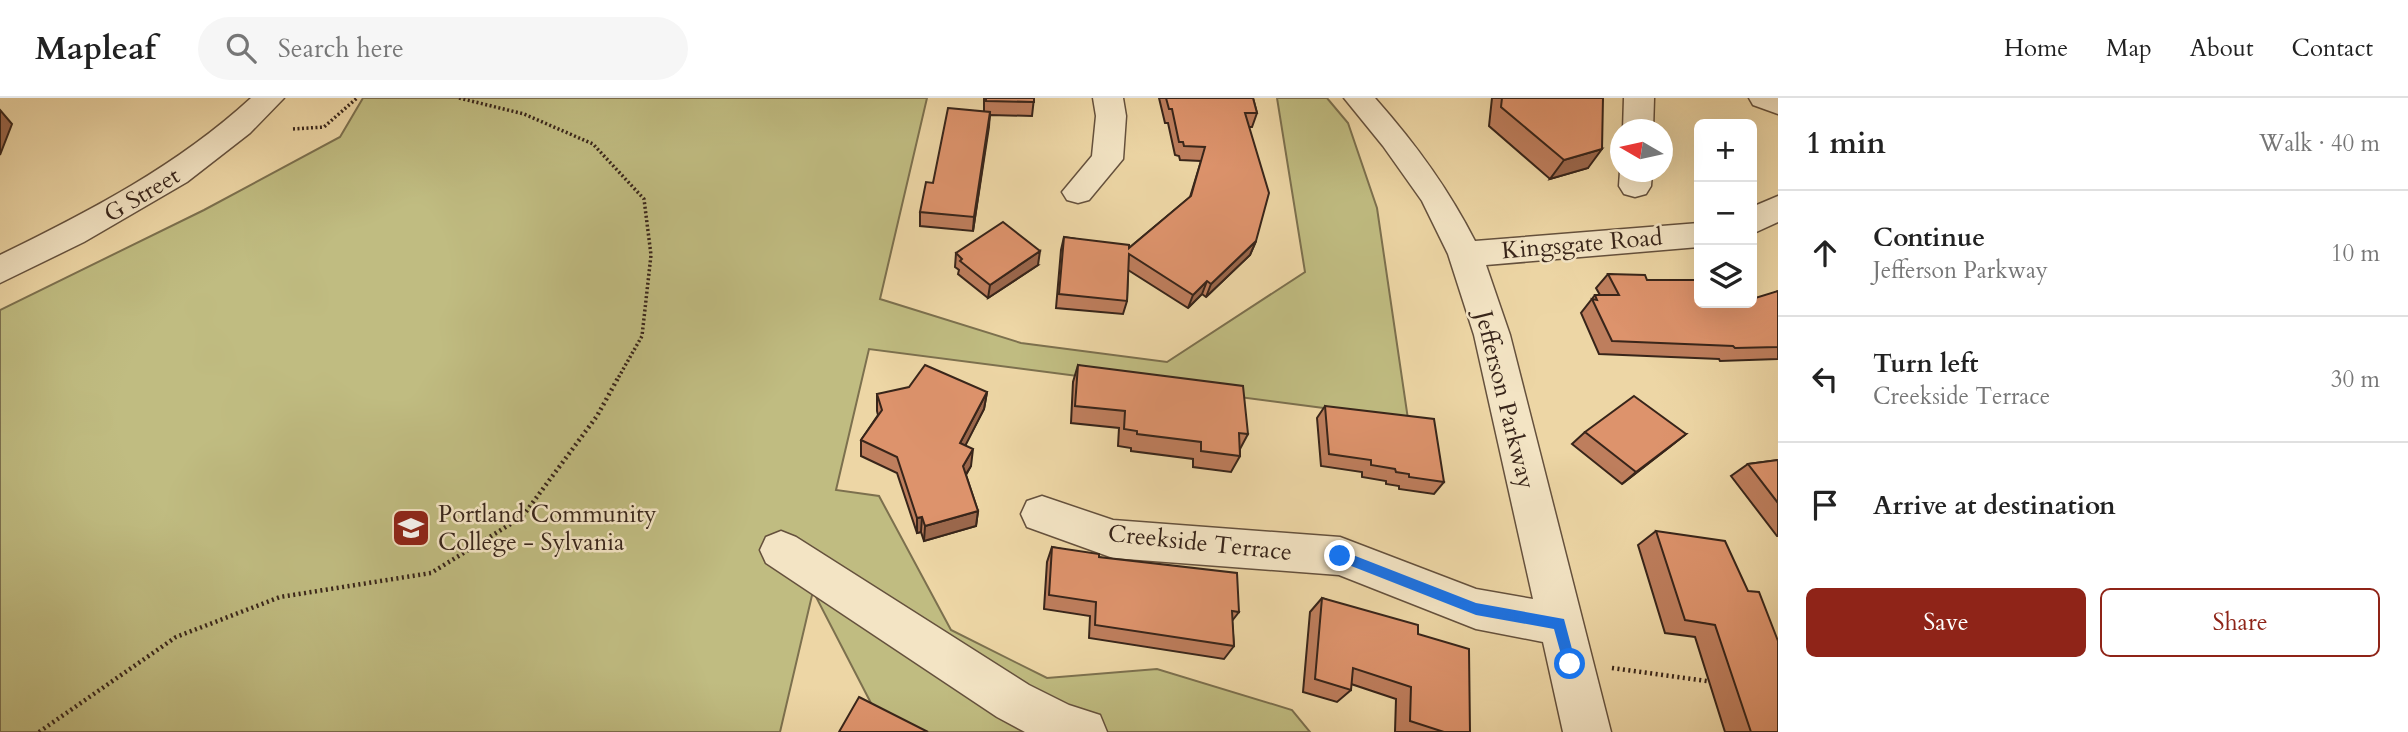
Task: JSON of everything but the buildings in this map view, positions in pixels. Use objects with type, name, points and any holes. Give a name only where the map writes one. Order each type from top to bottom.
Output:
[{"type":"street","name":"G Street","points":[[0,271],[152,191],[201,159],[243,125],[269,98]]},
{"type":"street","points":[[1078,192],[1107,159],[1111,116],[1108,98]]},
{"type":"street","name":"Jefferson Parkway","points":[[1359,98],[1395,139],[1436,197],[1465,254],[1492,335],[1587,732]]},
{"type":"street","points":[[1638,119],[1639,98]]},
{"type":"street","points":[[1764,98],[1778,104]]},
{"type":"street","points":[[1757,219],[1778,207]]},
{"type":"street","name":"Kingsgate Road","points":[[1465,254],[1694,235]]},
{"type":"street","name":"Creekside Terrace","points":[[1042,514],[1113,539],[1340,556],[1476,609],[1559,624]]},
{"type":"street","points":[[781,550],[1013,701],[1063,727],[1083,732]]},
{"type":"path","points":[[293,129],[324,127],[357,98]]},
{"type":"path","points":[[39,732],[176,637],[279,597],[431,573],[522,517],[597,416],[642,335],[651,255],[644,199],[593,144],[524,114],[459,98]]},
{"type":"path","points":[[1570,664],[1726,684]]},
{"type":"shaded area","name":"Portland Community College - Sylvania","points":[[363,98],[927,98],[880,299],[1021,343],[1167,362],[1305,272],[1277,98],[1327,98],[1348,123],[1377,208],[1408,419],[869,349],[836,490],[879,496],[951,630],[1047,678],[1157,669],[1292,710],[1310,732],[912,732],[872,705],[813,591],[780,732],[0,732],[0,310],[204,210],[340,137]]},
{"type":"place","name":"Portland Community College - Sylvania","points":[[411,528]]},
{"type":"route","points":[[1340,556],[1476,609],[1559,624],[1570,664]]}]
